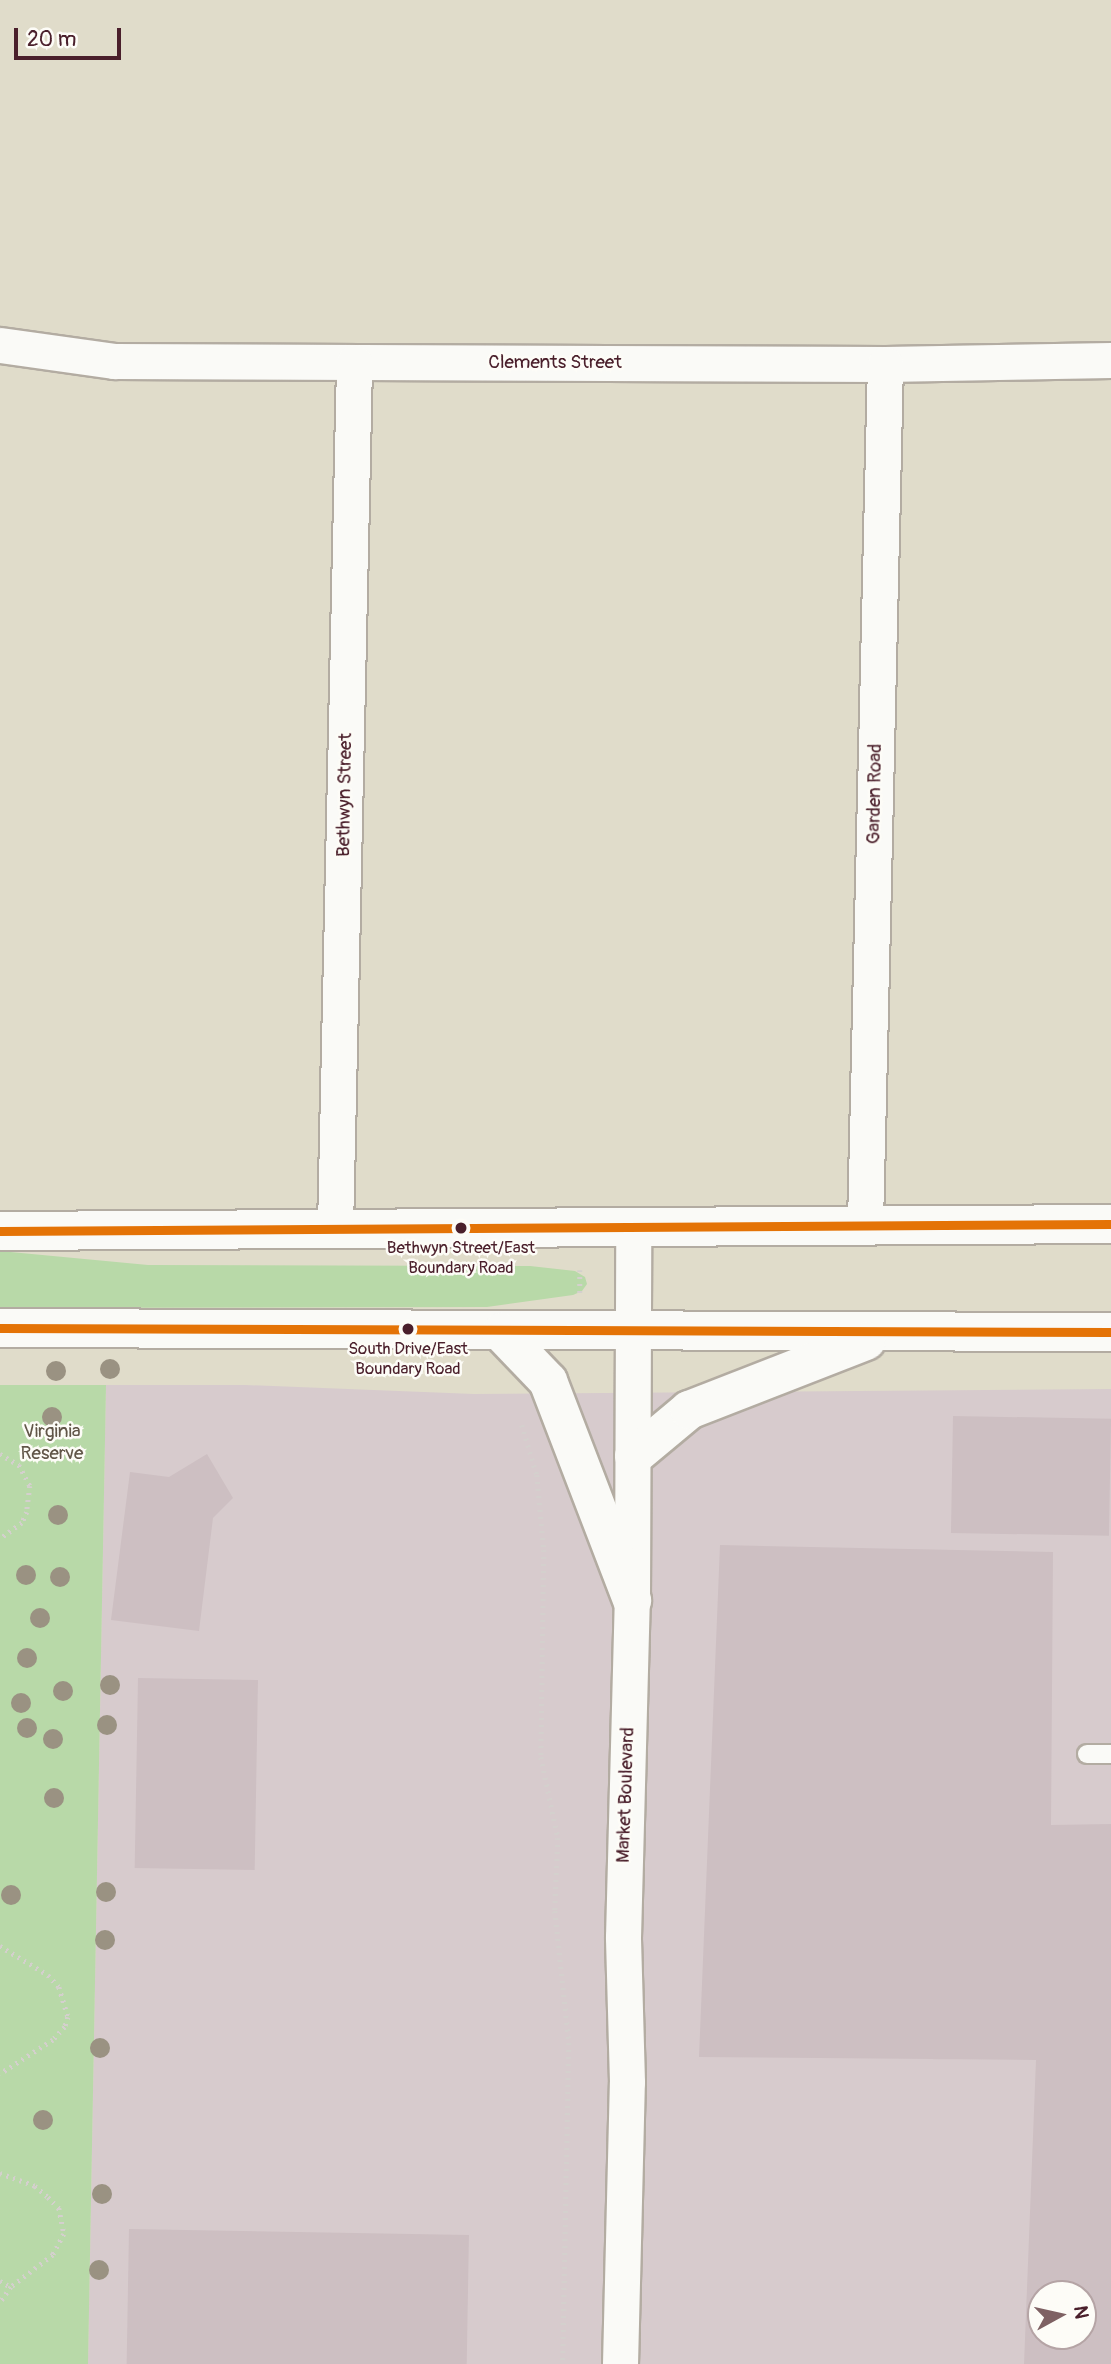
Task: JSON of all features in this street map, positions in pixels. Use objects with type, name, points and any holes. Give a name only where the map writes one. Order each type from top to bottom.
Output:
[{"type":"main road","points":[[0,1231],[1111,1224]]},
{"type":"main road","points":[[0,1328],[501,1332],[1111,1332]]},
{"type":"main road","points":[[501,1332],[548,1381],[632,1600]]},
{"type":"main road","points":[[634,1456],[689,1410],[888,1332]]},
{"type":"street","name":"Clements Street","points":[[0,345],[114,361],[885,364],[1111,360]]},
{"type":"street","name":"Bethwyn Street","points":[[335,1228],[354,362]]},
{"type":"street","name":"Garden Road","points":[[865,1224],[885,364]]},
{"type":"street","name":"Market Boulevard","points":[[620,2364],[627,2082],[623,1924],[632,1600],[635,1332],[633,1227]]},
{"type":"lane","points":[[1087,1754],[1111,1754]]},
{"type":"path","points":[[580,1270],[580,1304]]},
{"type":"path","points":[[522,1425],[537,1475],[544,1550],[541,1756],[558,1838],[555,1911],[569,2043],[563,2364]]},
{"type":"path","points":[[0,1454],[19,1465],[30,1486],[27,1512],[22,1523],[0,1539]]},
{"type":"path","points":[[0,1946],[48,1975],[59,1987],[68,2017],[65,2027],[53,2040],[0,2074]]},
{"type":"path","points":[[0,2173],[35,2186],[59,2208],[64,2221],[64,2234],[53,2255],[11,2287],[0,2303]]},
{"type":"path","points":[[0,2281],[11,2287]]},
{"type":"shaded area","points":[[106,1385],[245,1385],[474,1394],[1111,1389],[1111,2364],[88,2364]]},
{"type":"green space","points":[[0,1251],[148,1265],[530,1266],[575,1271],[585,1277],[587,1284],[582,1291],[573,1295],[487,1307],[0,1308]]},
{"type":"green space","name":"Virginia Reserve","points":[[0,1385],[106,1385],[88,2364],[0,2364]]},
{"type":"building","points":[[953,1416],[1111,1419],[1109,1536],[951,1533]]},
{"type":"building","points":[[207,1454],[233,1498],[213,1518],[199,1631],[111,1620],[130,1472],[169,1477]]},
{"type":"building","points":[[720,1545],[1053,1552],[1051,1825],[1111,1824],[1111,2364],[1024,2364],[1027,2288],[1027,2350],[1097,2350],[1097,2280],[1027,2280],[1036,2060],[699,2057]]},
{"type":"building","points":[[138,1678],[258,1680],[255,1870],[135,1868]]},
{"type":"building","points":[[129,2229],[469,2235],[467,2364],[127,2364]]},
{"type":"transit line","points":[[0,1231],[1111,1224]]},
{"type":"transit line","points":[[0,1328],[1111,1332]]},
{"type":"place","name":"Bethwyn Street/East Boundary Road","points":[[461,1228]]},
{"type":"place","name":"South Drive/East Boundary Road","points":[[408,1329]]}]
